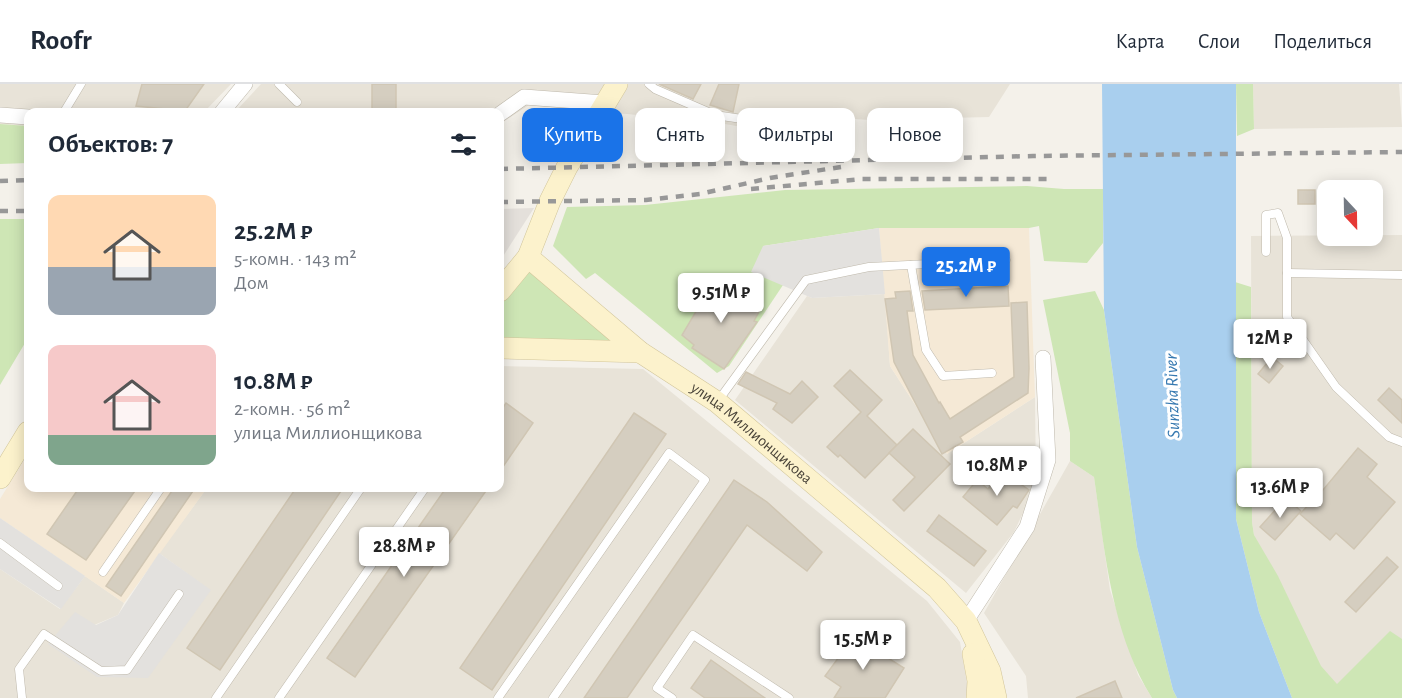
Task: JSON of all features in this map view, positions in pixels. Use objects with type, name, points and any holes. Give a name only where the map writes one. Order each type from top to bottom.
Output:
[{"type":"street","points":[[225,108],[245,84]]},
{"type":"street","points":[[504,286],[528,257],[550,201],[567,167],[617,84]]},
{"type":"street","points":[[504,111],[524,97],[604,103]]},
{"type":"street","points":[[0,115],[24,117]]},
{"type":"street","name":"улица Миллионщикова","points":[[528,257],[640,352],[717,402],[937,588],[966,621]]},
{"type":"street","points":[[504,348],[640,352]]},
{"type":"street","points":[[977,698],[978,681],[966,621],[1027,527],[1048,460],[1043,358]]},
{"type":"street","points":[[0,478],[24,439]]},
{"type":"street","points":[[966,621],[990,671],[996,698]]},
{"type":"lane","points":[[66,108],[81,84]]},
{"type":"lane","points":[[279,84],[297,102]]},
{"type":"lane","points":[[649,84],[655,89],[715,115],[737,118]]},
{"type":"lane","points":[[1266,252],[1266,215],[1278,213],[1287,238],[1287,317],[1336,387],[1389,437],[1402,442]]},
{"type":"lane","points":[[717,402],[806,280],[869,267],[1006,260]]},
{"type":"lane","points":[[911,265],[926,350],[943,376],[992,373]]},
{"type":"lane","points":[[1287,273],[1402,275]]},
{"type":"lane","points":[[498,698],[669,453],[705,480],[553,698]]},
{"type":"lane","points":[[103,572],[158,492]]},
{"type":"lane","points":[[216,698],[358,492]]},
{"type":"lane","points":[[279,698],[421,492]]},
{"type":"lane","points":[[0,543],[58,586]]},
{"type":"lane","points":[[22,698],[19,669],[44,634],[101,671],[127,670],[179,594]]},
{"type":"lane","points":[[672,698],[657,688],[693,635],[789,698]]},
{"type":"shaded area","points":[[0,84],[231,84],[208,108],[24,108],[24,126],[0,124]]},
{"type":"shaded area","points":[[261,84],[1010,84],[989,117],[963,118],[963,108],[867,108],[867,120],[855,119],[855,108],[737,108],[737,126],[725,124],[725,108],[635,108],[635,115],[623,114],[623,108],[561,108],[529,105],[504,121],[504,108],[239,108]]},
{"type":"shaded area","points":[[1253,84],[1399,84],[1402,127],[1254,129]]},
{"type":"shaded area","points":[[534,208],[504,255],[504,209]]},
{"type":"shaded area","points":[[879,228],[1029,228],[1035,397],[947,454],[890,366]]},
{"type":"shaded area","points":[[879,228],[885,294],[812,298],[751,272],[763,246]]},
{"type":"shaded area","points":[[1383,235],[1402,235],[1402,698],[1312,698],[1266,610],[1252,522],[1251,236],[1317,236],[1317,246],[1383,246]]},
{"type":"shaded area","points":[[885,294],[890,366],[947,454],[1035,397],[1036,485],[1014,532],[966,593],[735,400],[807,296],[812,298]]},
{"type":"shaded area","points":[[504,366],[643,369],[927,601],[960,642],[969,695],[967,698],[0,698],[0,569],[60,609],[85,576],[124,603],[118,615],[49,644],[210,590],[159,553],[204,492],[504,492]]},
{"type":"shaded area","points":[[24,460],[24,492],[204,492],[124,603],[0,518],[0,499]]},
{"type":"shaded area","points":[[1070,461],[1094,477],[1110,590],[1138,675],[1152,698],[1028,698],[1026,676],[984,613]]},
{"type":"shaded area","points":[[0,518],[85,576],[61,609],[0,569]]},
{"type":"shaded area","points":[[159,553],[211,590],[148,678],[97,677],[48,644],[75,612],[96,625],[118,615]]},
{"type":"green space","points":[[1236,84],[1253,84],[1254,129],[1237,136]]},
{"type":"green space","points":[[0,124],[24,126],[24,163],[0,164]]},
{"type":"green space","points":[[1027,186],[1103,189],[1103,243],[1087,263],[1044,261],[1039,226],[1029,228],[879,228],[763,246],[783,285],[729,366],[717,373],[595,273],[586,279],[553,246],[567,207],[645,205],[785,190]]},
{"type":"green space","points":[[0,219],[24,219],[24,345],[0,385]]},
{"type":"green space","points":[[528,257],[640,352],[504,348],[504,286]]},
{"type":"green space","points":[[1235,282],[1251,287],[1252,522],[1254,535],[1278,576],[1321,666],[1337,684],[1390,631],[1402,639],[1402,698],[1292,698],[1259,612],[1236,519]]},
{"type":"green space","points":[[1095,291],[1104,310],[1137,547],[1173,690],[1177,698],[1152,698],[1138,673],[1127,646],[1112,591],[1094,477],[1070,461],[1070,433],[1043,300]]},
{"type":"water","name":"Sunzha River","points":[[1102,84],[1236,84],[1236,519],[1259,612],[1292,698],[1177,698],[1173,690],[1137,547],[1104,310]]},
{"type":"building","points":[[142,84],[204,84],[187,108],[136,106]]},
{"type":"building","points":[[372,84],[396,84],[396,108],[372,108]]},
{"type":"building","points":[[659,84],[701,84],[693,99]]},
{"type":"building","points":[[719,84],[739,84],[733,112],[710,105]]},
{"type":"building","points":[[1298,190],[1315,190],[1315,204],[1298,204]]},
{"type":"building","points":[[714,281],[761,308],[754,321],[757,322],[724,369],[692,348],[694,345],[682,335]]},
{"type":"building","points":[[1008,286],[1009,306],[925,310],[922,291]]},
{"type":"building","points":[[910,291],[913,311],[907,311],[913,355],[950,419],[1014,377],[1011,303],[1027,302],[1028,393],[960,437],[963,442],[942,454],[894,362],[885,299],[896,298],[895,292]]},
{"type":"building","points":[[1272,357],[1283,366],[1269,383],[1258,374]]},
{"type":"building","points":[[850,370],[882,400],[867,416],[897,445],[865,478],[840,455],[838,457],[827,447],[861,412],[834,386]]},
{"type":"building","points":[[746,372],[790,394],[802,381],[818,397],[792,423],[773,409],[777,403],[738,384]]},
{"type":"building","points":[[1389,388],[1402,400],[1402,423],[1378,400]]},
{"type":"building","points":[[506,403],[533,423],[504,465],[504,406]]},
{"type":"building","points":[[634,413],[666,434],[492,690],[460,668]]},
{"type":"building","points":[[913,429],[950,464],[904,511],[893,500],[915,477],[889,453]]},
{"type":"building","points":[[1358,448],[1377,464],[1367,477],[1395,502],[1354,549],[1336,533],[1330,540],[1300,514],[1313,502]]},
{"type":"building","points":[[1002,471],[1029,490],[1017,508],[1013,506],[997,525],[963,497],[977,480],[988,489]]},
{"type":"building","points":[[734,480],[767,502],[822,552],[807,571],[747,525],[627,698],[584,698]]},
{"type":"building","points":[[76,492],[134,492],[86,560],[47,534]]},
{"type":"building","points":[[171,492],[192,492],[121,596],[106,586]]},
{"type":"building","points":[[293,492],[340,492],[220,670],[187,648]]},
{"type":"building","points":[[443,492],[485,492],[355,677],[327,658]]},
{"type":"building","points":[[1286,498],[1301,511],[1275,540],[1260,527]]},
{"type":"building","points":[[939,515],[986,551],[974,566],[927,531]]},
{"type":"building","points":[[1387,557],[1398,567],[1356,612],[1345,602]]},
{"type":"building","points":[[848,633],[904,668],[885,698],[834,698],[841,687],[825,676],[839,657],[834,653]]},
{"type":"building","points":[[711,660],[765,698],[705,698],[691,688]]},
{"type":"building","points":[[1115,681],[1122,698],[1076,698]]},
{"type":"railway","points":[[504,169],[1033,156],[1402,152]]},
{"type":"railway","points":[[504,202],[646,200],[700,194],[770,178],[847,166]]},
{"type":"railway","points":[[751,189],[862,179],[1052,179]]},
{"type":"railway","points":[[0,181],[24,180]]},
{"type":"railway","points":[[0,211],[24,211]]}]
